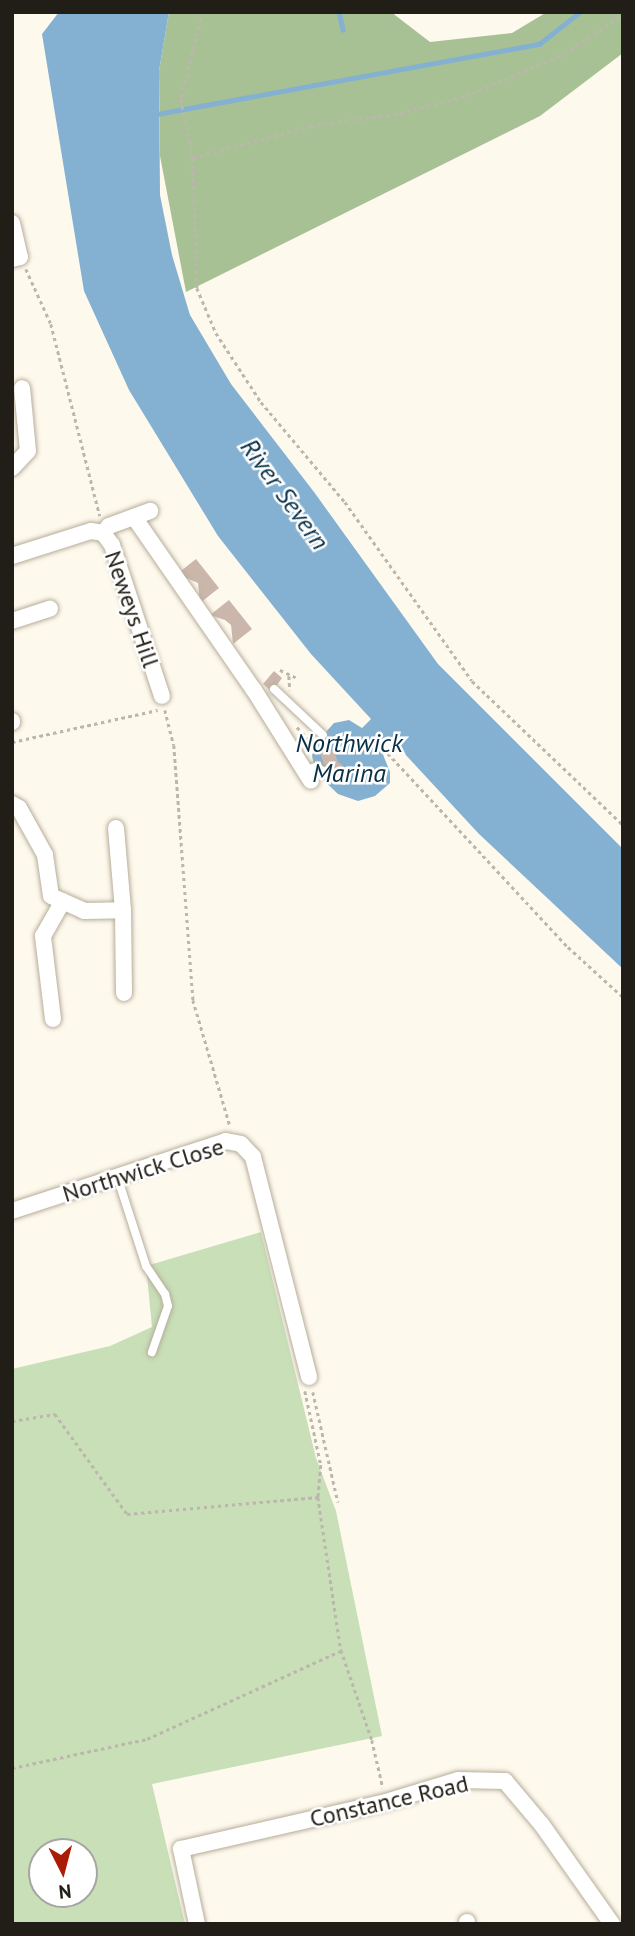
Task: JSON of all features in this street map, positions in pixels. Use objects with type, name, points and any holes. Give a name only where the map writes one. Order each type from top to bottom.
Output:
[{"type":"street","points":[[12,223],[16,258]]},
{"type":"street","points":[[12,468],[28,451],[22,388]]},
{"type":"street","points":[[103,533],[108,526],[150,511]]},
{"type":"street","points":[[134,517],[254,690],[307,775]]},
{"type":"street","name":"Neweys Hill","points":[[12,556],[91,531],[103,533],[112,545],[162,696]]},
{"type":"street","points":[[12,621],[50,609]]},
{"type":"street","points":[[12,804],[19,808],[45,855],[51,896],[84,911],[123,910]]},
{"type":"street","points":[[116,828],[123,910],[124,993]]},
{"type":"street","points":[[53,1019],[43,936],[63,901]]},
{"type":"street","name":"Northwick Close","points":[[12,1211],[226,1141],[241,1144],[253,1157],[309,1377]]},
{"type":"street","name":"Constance Road","points":[[197,1924],[181,1849],[386,1802],[458,1780],[505,1781],[542,1825],[612,1924]]},
{"type":"lane","points":[[274,689],[323,735]]},
{"type":"lane","points":[[307,775],[316,767],[327,773]]},
{"type":"lane","points":[[117,1176],[146,1266],[165,1294],[168,1306],[152,1352]]},
{"type":"path","points":[[203,12],[181,99],[193,158],[197,288],[216,333],[261,402],[345,502],[472,681],[623,825]]},
{"type":"path","points":[[193,158],[310,126],[400,113],[466,96],[558,57],[623,15]]},
{"type":"path","points":[[16,258],[51,324],[73,401],[103,533]]},
{"type":"path","points":[[280,670],[297,678]]},
{"type":"path","points":[[12,742],[164,708],[174,745],[193,1000],[226,1119],[241,1144]]},
{"type":"path","points":[[383,748],[568,947],[623,996]]},
{"type":"path","points":[[309,1377],[338,1502]]},
{"type":"path","points":[[12,1421],[55,1414],[127,1514],[318,1497],[341,1650],[372,1740],[386,1802]]},
{"type":"path","points":[[12,1768],[147,1739],[341,1650]]},
{"type":"green space","points":[[169,12],[391,12],[430,42],[512,33],[547,12],[623,12],[623,53],[540,116],[186,292],[160,156],[159,71]]},
{"type":"green space","points":[[261,1232],[316,1458],[336,1511],[382,1736],[152,1784],[185,1924],[14,1924],[12,1369],[110,1346],[152,1327],[146,1266]]},
{"type":"water","points":[[59,12],[169,12],[159,71],[160,195],[172,255],[190,315],[231,384],[314,492],[438,664],[623,849],[623,969],[479,834],[391,739],[380,747],[390,772],[390,783],[375,796],[358,801],[338,794],[316,773],[312,756],[316,743],[334,723],[349,720],[362,728],[371,719],[311,654],[218,536],[129,390],[84,291],[42,34]]},
{"type":"building","points":[[196,559],[219,588],[200,603],[198,583],[177,574]]},
{"type":"building","points":[[229,600],[252,629],[233,644],[231,625],[210,615]]},
{"type":"building","points":[[274,671],[282,678],[272,692],[263,684]]},
{"type":"building","points":[[327,750],[341,753],[335,754],[338,762],[347,769],[351,767],[348,781],[339,782],[327,773],[321,756]]},
{"type":"waterway","points":[[339,12],[343,30]]},
{"type":"waterway","points":[[157,114],[539,44],[580,12]]},
{"type":"water label","name":"River Severn","points":[[285,494]]},
{"type":"water label","name":"Northwick Marina","points":[[349,758]]}]
